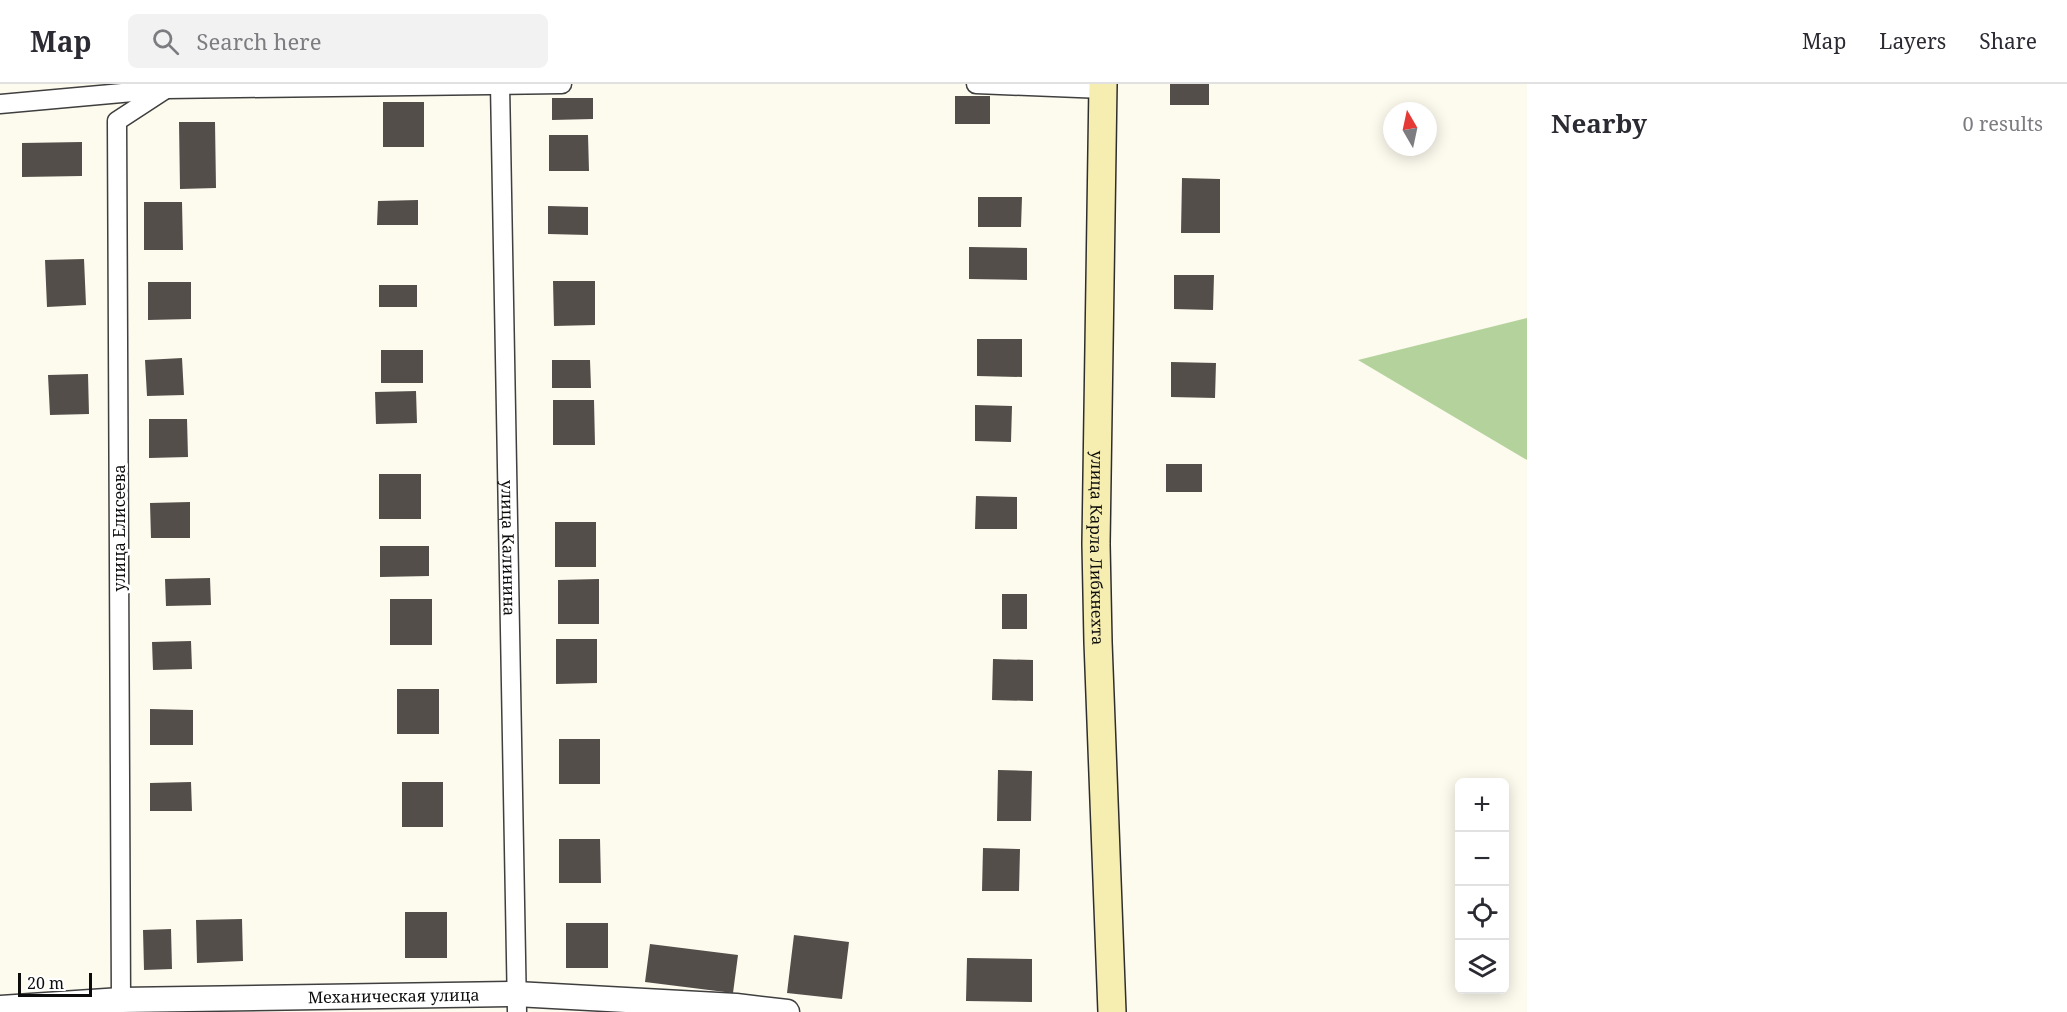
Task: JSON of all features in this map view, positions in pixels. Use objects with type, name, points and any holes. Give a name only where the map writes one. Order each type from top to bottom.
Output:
[{"type":"main road","name":"улица Карла Либкнехта","points":[[1103,86],[1096,543],[1112,1012]]},
{"type":"street","points":[[0,104],[166,87],[562,84]]},
{"type":"street","points":[[976,84],[1103,86]]},
{"type":"street","name":"улица Калинина","points":[[500,85],[517,1003]]},
{"type":"street","name":"улица Елисеева","points":[[121,1000],[117,121],[166,87]]},
{"type":"street","name":"Механическая улица","points":[[0,1008],[121,1000],[736,1006],[787,1012]]},
{"type":"green space","points":[[1527,318],[1527,460],[1358,360]]},
{"type":"building","points":[[1170,84],[1209,84],[1209,105],[1170,105]]},
{"type":"building","points":[[955,96],[990,96],[990,124],[955,124]]},
{"type":"building","points":[[552,98],[593,98],[593,119],[552,120]]},
{"type":"building","points":[[383,102],[424,102],[424,147],[383,147]]},
{"type":"building","points":[[179,122],[215,122],[216,188],[180,189]]},
{"type":"building","points":[[549,135],[588,135],[589,171],[549,171]]},
{"type":"building","points":[[82,142],[82,176],[22,177],[22,143]]},
{"type":"building","points":[[1182,178],[1220,179],[1220,233],[1181,233]]},
{"type":"building","points":[[978,197],[1022,197],[1021,227],[978,227]]},
{"type":"building","points":[[418,200],[418,225],[377,225],[378,201]]},
{"type":"building","points":[[144,202],[182,202],[183,250],[144,250]]},
{"type":"building","points":[[548,206],[588,207],[588,235],[548,234]]},
{"type":"building","points":[[969,247],[1027,248],[1027,280],[969,279]]},
{"type":"building","points":[[84,259],[86,305],[47,307],[45,260]]},
{"type":"building","points":[[1174,275],[1214,275],[1213,310],[1174,309]]},
{"type":"building","points":[[553,281],[595,281],[595,325],[554,326]]},
{"type":"building","points":[[148,282],[191,282],[191,319],[148,320]]},
{"type":"building","points":[[379,285],[417,285],[417,307],[379,307]]},
{"type":"building","points":[[977,339],[1022,339],[1022,377],[977,376]]},
{"type":"building","points":[[381,350],[423,350],[423,383],[381,383]]},
{"type":"building","points":[[182,358],[184,395],[147,396],[145,360]]},
{"type":"building","points":[[552,360],[590,360],[591,388],[552,388]]},
{"type":"building","points":[[1171,362],[1216,363],[1215,398],[1171,397]]},
{"type":"building","points":[[88,374],[89,414],[50,415],[48,375]]},
{"type":"building","points":[[416,391],[417,423],[376,424],[375,392]]},
{"type":"building","points":[[553,400],[594,400],[595,445],[553,445]]},
{"type":"building","points":[[975,405],[1012,406],[1011,442],[975,441]]},
{"type":"building","points":[[149,419],[187,419],[188,457],[149,458]]},
{"type":"building","points":[[1166,464],[1202,464],[1202,492],[1166,492]]},
{"type":"building","points":[[379,474],[421,474],[421,519],[379,519]]},
{"type":"building","points":[[976,496],[1017,497],[1017,529],[975,529]]},
{"type":"building","points":[[190,502],[190,538],[151,538],[150,503]]},
{"type":"building","points":[[555,522],[596,522],[596,567],[555,567]]},
{"type":"building","points":[[380,546],[429,546],[429,576],[380,577]]},
{"type":"building","points":[[210,578],[211,605],[166,606],[165,579]]},
{"type":"building","points":[[599,579],[599,624],[558,624],[558,580]]},
{"type":"building","points":[[1002,594],[1027,594],[1027,629],[1002,629]]},
{"type":"building","points":[[390,599],[432,599],[432,645],[390,645]]},
{"type":"building","points":[[556,639],[597,639],[597,683],[556,684]]},
{"type":"building","points":[[191,641],[192,669],[153,670],[152,642]]},
{"type":"building","points":[[993,659],[1033,660],[1033,701],[992,700]]},
{"type":"building","points":[[397,689],[439,689],[439,734],[397,734]]},
{"type":"building","points":[[150,709],[193,710],[193,745],[150,745]]},
{"type":"building","points":[[559,739],[600,739],[600,784],[559,784]]},
{"type":"building","points":[[998,770],[1032,771],[1031,821],[997,821]]},
{"type":"building","points":[[191,782],[192,811],[150,811],[150,783]]},
{"type":"building","points":[[402,782],[443,782],[443,827],[402,827]]},
{"type":"building","points":[[559,839],[600,839],[601,883],[559,883]]},
{"type":"building","points":[[983,848],[1020,849],[1019,891],[982,891]]},
{"type":"building","points":[[405,912],[447,912],[447,958],[405,958]]},
{"type":"building","points":[[242,919],[243,961],[197,963],[196,920]]},
{"type":"building","points":[[566,923],[608,923],[608,968],[566,968]]},
{"type":"building","points":[[171,929],[172,969],[144,970],[143,930]]},
{"type":"building","points":[[794,935],[849,942],[842,999],[787,993]]},
{"type":"building","points":[[650,944],[738,955],[733,993],[645,982]]},
{"type":"building","points":[[967,958],[1032,959],[1032,1002],[966,1001]]}]
